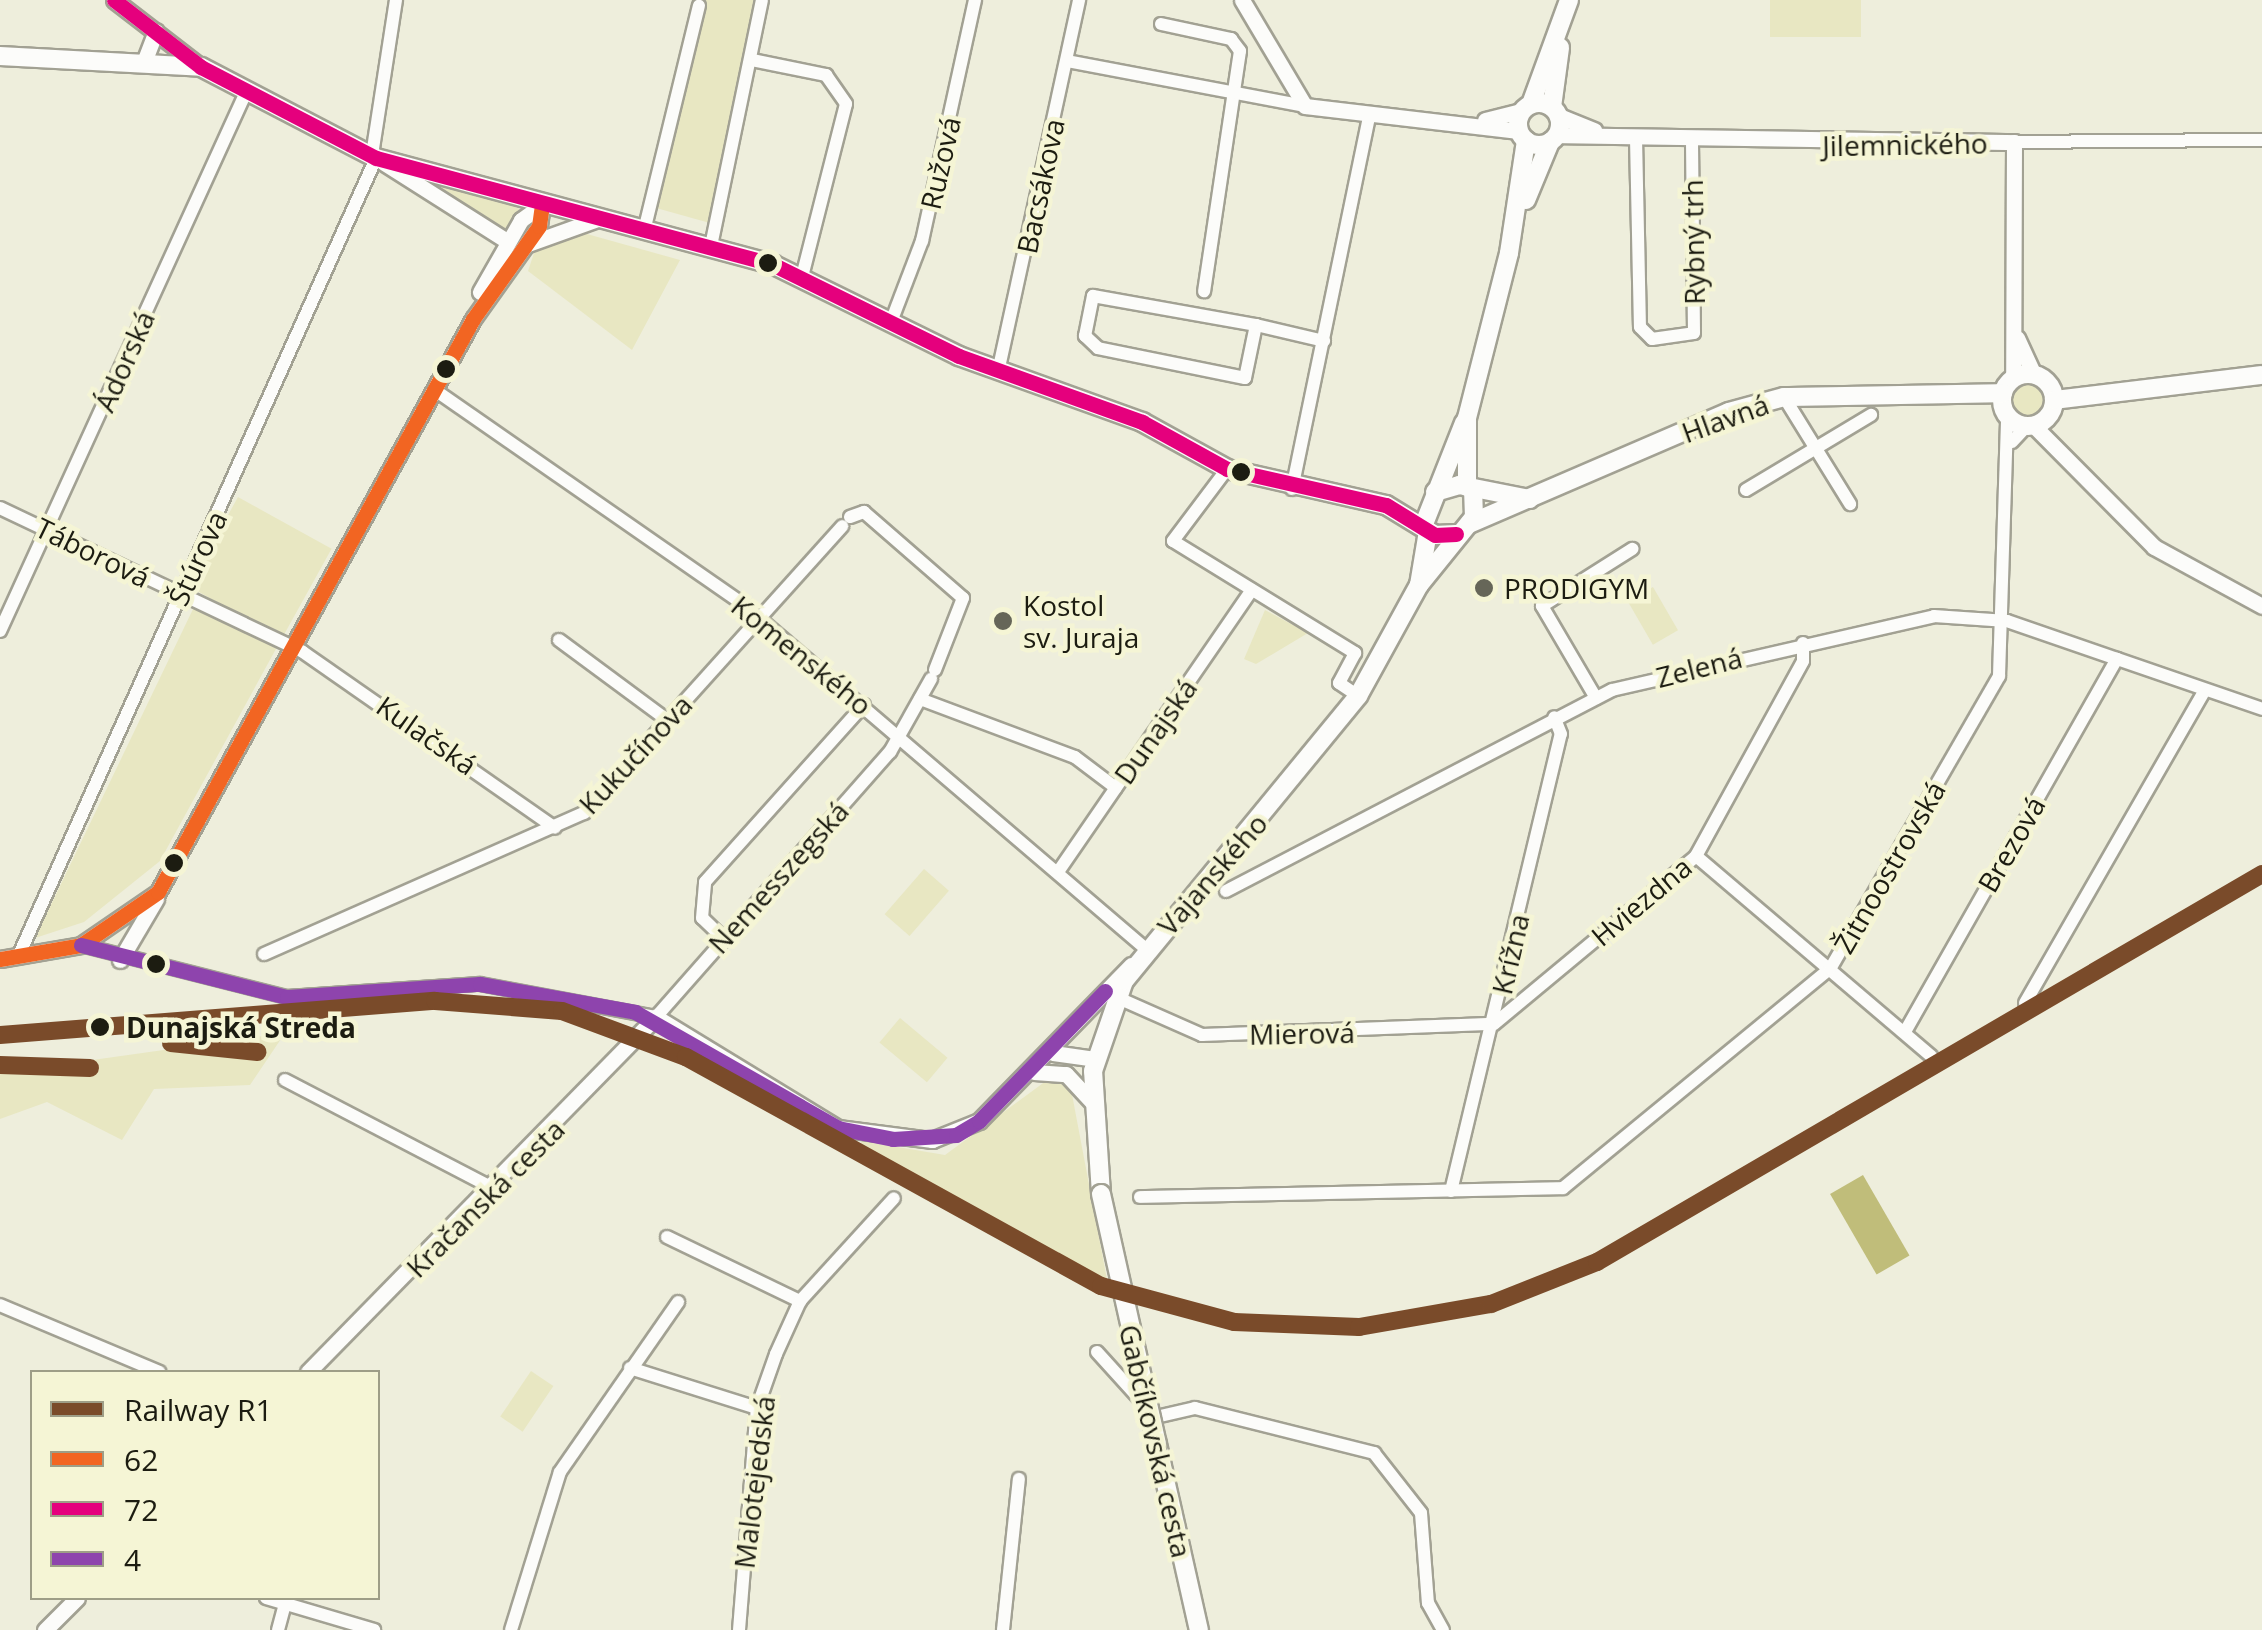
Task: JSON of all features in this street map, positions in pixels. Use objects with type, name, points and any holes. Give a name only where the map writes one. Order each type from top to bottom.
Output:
[{"type":"main road","points":[[1419,585],[1432,495],[1467,418],[1516,223],[1526,108],[1569,0]]},
{"type":"main road","points":[[1516,223],[1554,139],[1563,21]]},
{"type":"main road","points":[[0,56],[200,67],[374,156],[542,205],[711,246],[802,277],[998,372],[1142,422],[1226,469],[1292,489],[1386,506],[1426,528],[1462,529]]},
{"type":"main road","points":[[1526,108],[1556,111]]},
{"type":"main road","points":[[1523,136],[1554,139]]},
{"type":"main road","points":[[2034,375],[2054,400]]},
{"type":"main road","name":"Hlavná","points":[[1462,529],[1728,412],[1784,398],[2006,399],[2034,375]]},
{"type":"main road","points":[[2006,399],[2036,424],[2054,400],[2262,375]]},
{"type":"main road","points":[[1419,585],[1462,529],[1470,490],[1467,418]]},
{"type":"main road","points":[[1386,506],[1470,490],[1530,499]]},
{"type":"main road","name":"Vajanského","points":[[1102,1194],[1091,1101],[1095,1059],[1116,997],[1142,954],[1358,696],[1419,585]]},
{"type":"main road","name":"Gabčíkovská cesta","points":[[1102,1194],[1198,1630]]},
{"type":"street","points":[[114,0],[200,67]]},
{"type":"street","name":"Štúrova","points":[[18,957],[324,281],[374,156],[396,0]]},
{"type":"street","points":[[711,246],[762,0]]},
{"type":"street","name":"Ružová","points":[[892,322],[922,242],[975,0]]},
{"type":"street","name":"Bacsákova","points":[[998,372],[1079,0]]},
{"type":"street","points":[[1242,0],[1306,106]]},
{"type":"street","points":[[644,230],[699,6]]},
{"type":"street","points":[[1161,24],[1236,42],[1233,94],[1204,291]]},
{"type":"street","points":[[144,62],[156,30]]},
{"type":"street","points":[[752,60],[826,74],[845,116],[802,277]]},
{"type":"street","points":[[1067,61],[1369,116],[1476,122],[1523,136]]},
{"type":"street","name":"Ádorská","points":[[0,631],[246,90]]},
{"type":"street","points":[[1476,122],[1526,108]]},
{"type":"street","name":"Jilemnického","points":[[1556,111],[1603,134]]},
{"type":"street","points":[[1292,489],[1369,116]]},
{"type":"street","name":"Jilemnického","points":[[1554,139],[1603,134],[1692,142],[2014,142],[2015,335],[2006,399]]},
{"type":"street","name":"Rybný trh","points":[[1636,138],[1640,327],[1652,339],[1694,333],[1692,142]]},
{"type":"street","points":[[2014,142],[2262,140]]},
{"type":"street","points":[[374,156],[508,241]]},
{"type":"street","points":[[120,960],[435,390],[508,241],[542,205]]},
{"type":"street","points":[[472,319],[525,246],[542,205]]},
{"type":"street","points":[[525,246],[598,218]]},
{"type":"street","points":[[1256,325],[1245,378],[1098,348],[1085,336],[1093,296],[1256,325],[1324,341]]},
{"type":"street","name":"Jilemnického","points":[[2015,335],[2034,375]]},
{"type":"street","name":"Komenského","points":[[435,390],[757,616],[1058,872],[1142,954]]},
{"type":"street","points":[[1784,398],[1850,504]]},
{"type":"street","name":"Žitnoostrovská","points":[[1140,1197],[1563,1188],[1579,1179],[1830,969],[1999,676],[2007,621],[2012,442],[2006,399]]},
{"type":"street","points":[[1746,490],[1871,415]]},
{"type":"street","points":[[2012,442],[2036,424],[2052,447],[2154,547],[2262,606]]},
{"type":"street","points":[[1226,469],[1174,541],[1355,653],[1339,682],[1358,696]]},
{"type":"street","name":"Táborová","points":[[0,508],[295,647]]},
{"type":"street","name":"Kukučínova","points":[[264,954],[584,812],[757,616],[852,518]]},
{"type":"street","name":"Nemesszegská","points":[[656,1017],[900,736],[933,674],[963,598],[852,518]]},
{"type":"street","points":[[1596,698],[1542,606],[1632,549]]},
{"type":"street","name":"Dunajská","points":[[1058,872],[1252,590]]},
{"type":"street","name":"Zelená","points":[[1226,891],[1596,698],[1803,642],[1934,616],[2007,621],[2262,710]]},
{"type":"street","points":[[559,640],[668,720]]},
{"type":"street","name":"Hviezdna","points":[[1494,1024],[1696,856],[1803,661],[1803,642]]},
{"type":"street","name":"Kulačská","points":[[295,647],[555,828]]},
{"type":"street","name":"Brezová","points":[[1906,1030],[2117,659]]},
{"type":"street","points":[[2025,1002],[2205,690]]},
{"type":"street","points":[[920,699],[1075,757],[1116,788]]},
{"type":"street","points":[[724,939],[702,918],[705,882],[864,705]]},
{"type":"street","name":"Krížna","points":[[1450,1191],[1494,1024],[1561,734],[1554,717]]},
{"type":"street","points":[[1696,856],[1906,1030],[1931,1056]]},
{"type":"street","points":[[0,959],[81,945],[158,892]]},
{"type":"street","points":[[81,945],[120,960],[287,997],[480,984],[656,1017],[838,1128],[893,1139],[956,1135],[1034,1072],[1142,954]]},
{"type":"street","name":"Mierová","points":[[1116,997],[1202,1035],[1494,1024]]},
{"type":"street","name":"Kračanská cesta","points":[[310,1370],[496,1190],[656,1017]]},
{"type":"street","points":[[1053,1053],[1095,1059]]},
{"type":"street","points":[[1034,1072],[1066,1074],[1091,1101]]},
{"type":"street","points":[[285,1080],[496,1190]]},
{"type":"street","name":"Malotejedská","points":[[739,1630],[757,1408],[800,1301],[894,1198]]},
{"type":"street","points":[[667,1237],[800,1301]]},
{"type":"street","points":[[511,1630],[560,1472],[678,1302]]},
{"type":"street","points":[[0,1305],[154,1370]]},
{"type":"street","points":[[1098,1352],[1156,1417],[1195,1408],[1362,1451],[1421,1513],[1428,1604],[1443,1630]]},
{"type":"street","points":[[630,1368],[757,1408]]},
{"type":"street","points":[[1003,1630],[1018,1478]]},
{"type":"street","points":[[45,1630],[76,1600]]},
{"type":"street","points":[[272,1600],[374,1630]]},
{"type":"street","points":[[278,1630],[284,1604]]},
{"type":"green space","points":[[701,0],[762,0],[717,225],[649,206]]},
{"type":"green space","points":[[1770,0],[1861,0],[1861,37],[1770,37]]},
{"type":"green space","points":[[441,180],[520,209],[506,230],[436,192]]},
{"type":"green space","points":[[587,234],[680,260],[632,350],[528,271],[534,253],[556,239]]},
{"type":"green space","points":[[2030,381],[2044,387],[2050,401],[2044,415],[2030,421],[2016,415],[2010,401],[2016,387]]},
{"type":"green space","points":[[238,497],[332,549],[282,638],[189,586]]},
{"type":"green space","points":[[1653,587],[1678,630],[1653,645],[1628,602]]},
{"type":"green space","points":[[194,607],[277,647],[160,861],[84,922],[35,938]]},
{"type":"green space","points":[[1265,610],[1308,633],[1256,664],[1244,659]]},
{"type":"green space","points":[[924,869],[949,891],[910,936],[885,914]]},
{"type":"green space","points":[[900,1018],[947,1058],[927,1082],[879,1043]]},
{"type":"green space","points":[[285,1033],[250,1085],[154,1089],[122,1140],[47,1102],[0,1119],[0,1073]]},
{"type":"green space","points":[[1050,1078],[1071,1089],[1108,1285],[856,1151],[862,1141],[945,1155]]},
{"type":"green space","points":[[531,1371],[553,1386],[523,1432],[500,1417]]},
{"type":"shaded area","points":[[1863,1175],[1910,1256],[1877,1275],[1830,1194]]},
{"type":"rail line","name":"R1","points":[[0,1035],[435,1001],[562,1011],[686,1057],[1101,1286],[1234,1322],[1359,1327],[1491,1304],[1597,1262],[2262,874]]},
{"type":"rail line","name":"R1","points":[[171,1043],[258,1052]]},
{"type":"rail line","name":"R1","points":[[0,1065],[90,1068]]},
{"type":"transit line","name":"72","points":[[114,0],[201,67],[376,158],[774,265],[959,356],[1142,422],[1227,469],[1386,505],[1435,535],[1456,534]]},
{"type":"transit line","name":"62","points":[[0,959],[81,945],[158,892],[473,319],[539,226],[542,205]]},
{"type":"transit line","name":"4","points":[[81,945],[287,997],[480,984],[635,1012],[838,1128],[893,1139],[956,1135],[979,1121],[1105,991]]},
{"type":"place","name":"PRODIGYM","points":[[1484,588]]},
{"type":"place","name":"Kostol sv. Juraja","points":[[1003,621]]},
{"type":"place","name":"Dunajská Streda","points":[[100,1027]]}]
